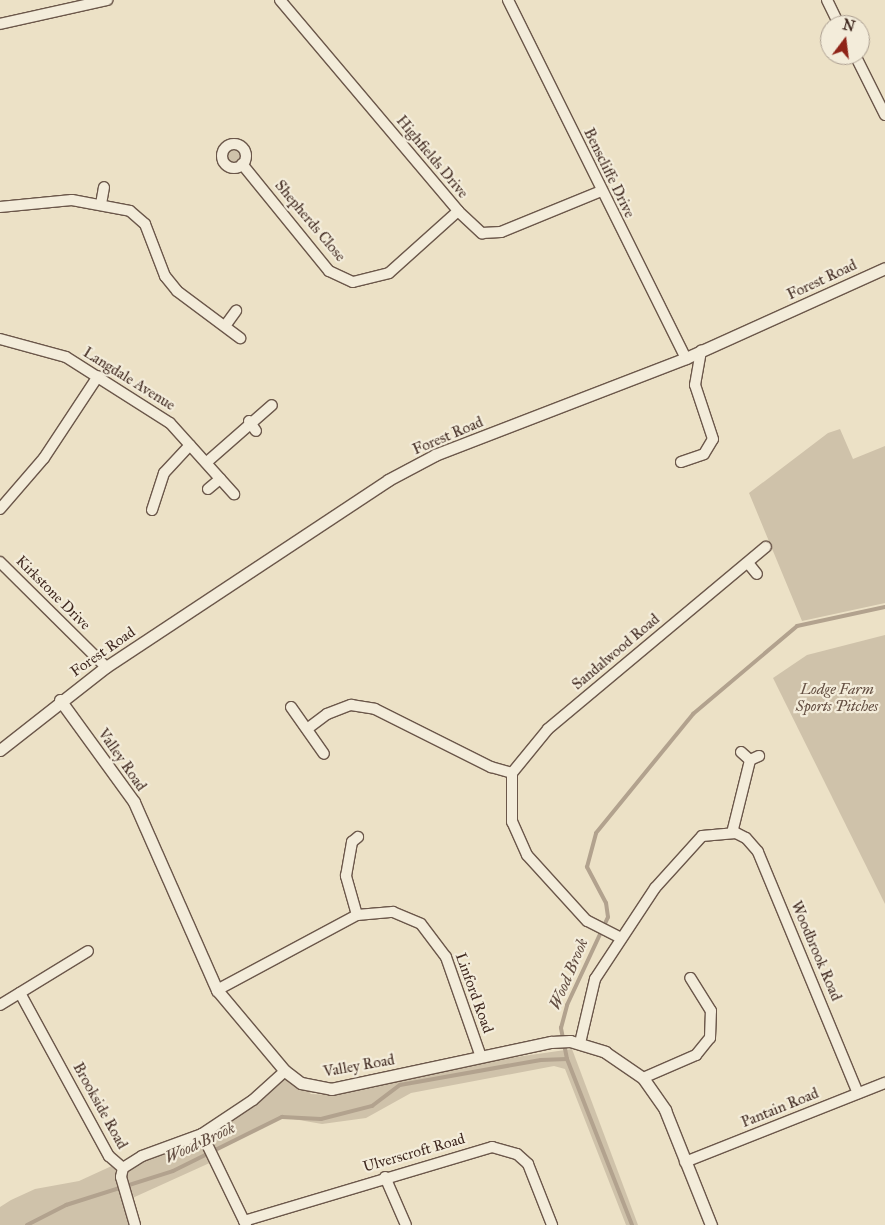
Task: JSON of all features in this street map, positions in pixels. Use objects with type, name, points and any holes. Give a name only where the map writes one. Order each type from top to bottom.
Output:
[{"type":"street","points":[[0,24],[107,0]]},
{"type":"street","name":"Highfields Drive","points":[[280,0],[458,211],[474,227],[491,234],[601,190]]},
{"type":"street","name":"Benscliffe Drive","points":[[508,0],[686,358]]},
{"type":"street","points":[[827,0],[835,15]]},
{"type":"street","points":[[860,65],[885,115]]},
{"type":"street","name":"Shepherds Close","points":[[242,164],[329,271],[353,282],[389,273],[458,211]]},
{"type":"street","points":[[101,204],[104,187]]},
{"type":"street","points":[[0,207],[72,200],[101,204],[139,216],[177,291],[240,338]]},
{"type":"street","name":"Forest Road","points":[[0,750],[60,700],[106,667],[388,480],[435,456],[686,358],[885,268]]},
{"type":"street","points":[[225,326],[236,311]]},
{"type":"street","name":"Langdale Avenue","points":[[0,339],[47,349],[98,376],[170,423],[234,494]]},
{"type":"street","points":[[681,462],[704,454],[713,439],[695,385],[701,351]]},
{"type":"street","points":[[0,509],[44,458],[98,376]]},
{"type":"street","points":[[207,462],[249,421],[272,405]]},
{"type":"street","points":[[249,421],[256,431]]},
{"type":"street","points":[[152,510],[164,473],[190,445]]},
{"type":"street","points":[[208,489],[220,479]]},
{"type":"street","name":"Sandalwood Road","points":[[512,773],[548,728],[766,547]]},
{"type":"street","name":"Kirkstone Drive","points":[[0,562],[106,667]]},
{"type":"street","points":[[748,563],[757,574]]},
{"type":"street","name":"Valley Road","points":[[60,700],[134,802],[217,990],[284,1071],[301,1083],[331,1089],[551,1042],[575,1042],[606,1052],[643,1078],[666,1110],[711,1225]]},
{"type":"street","points":[[307,729],[326,714],[351,705],[375,709],[491,767],[512,773],[512,822],[527,855],[574,909],[597,928],[621,938]]},
{"type":"street","points":[[291,707],[324,754]]},
{"type":"street","points":[[575,1042],[595,979],[621,938],[690,844],[713,833],[732,833],[754,758],[742,752]]},
{"type":"street","name":"Woodbrook Road","points":[[732,833],[746,838],[758,852],[858,1093]]},
{"type":"street","points":[[352,839],[346,876],[357,915]]},
{"type":"street","name":"Linford Road","points":[[217,990],[357,915],[374,912],[408,916],[434,937],[446,957],[481,1057]]},
{"type":"street","points":[[0,1005],[88,951]]},
{"type":"street","points":[[643,1078],[696,1055],[710,1038],[711,1011],[690,978]]},
{"type":"street","name":"Brookside Road","points":[[20,993],[109,1156],[123,1168],[142,1156],[202,1134],[270,1088],[284,1071]]},
{"type":"street","name":"Pantain Road","points":[[686,1162],[885,1083]]},
{"type":"street","points":[[202,1134],[245,1223]]},
{"type":"street","name":"Ulverscroft Road","points":[[245,1223],[385,1177],[480,1150],[503,1149],[518,1154],[528,1164],[552,1225]]},
{"type":"street","points":[[123,1168],[124,1189],[135,1225]]},
{"type":"street","points":[[385,1177],[406,1225]]},
{"type":"green space","points":[[234,144],[243,147],[246,156],[243,165],[234,168],[225,165],[222,156],[225,147]]},
{"type":"green space","points":[[840,429],[853,459],[885,446],[885,603],[802,621],[749,493],[828,433]]},
{"type":"green space","name":"Lodge Farm Sports Pitches","points":[[885,635],[885,904],[773,678],[807,655]]},
{"type":"green space","points":[[572,1049],[638,1225],[626,1225],[565,1069],[554,1066],[411,1093],[366,1118],[322,1124],[282,1117],[210,1152],[214,1161],[128,1200],[135,1225],[0,1225],[0,1207],[11,1200],[35,1189],[79,1181],[116,1164],[123,1168],[202,1134],[285,1071],[315,1088],[310,1094],[336,1095],[483,1062]]},
{"type":"waterway","name":"Wood Brook","points":[[27,1225],[66,1205],[173,1171],[282,1117],[321,1119],[372,1106],[400,1085],[541,1060],[567,1059],[561,1028],[567,1005],[608,917],[606,903],[587,867],[596,833],[693,714],[797,626],[885,607]]},
{"type":"waterway","points":[[567,1059],[632,1225]]}]
